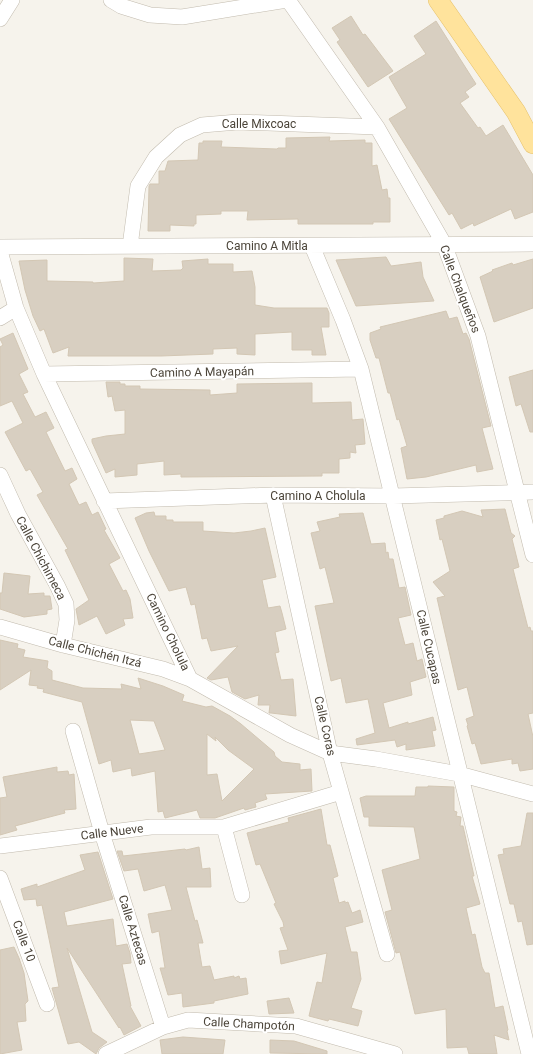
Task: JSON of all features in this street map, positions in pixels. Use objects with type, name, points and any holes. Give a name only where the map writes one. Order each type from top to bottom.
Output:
[{"type":"main road","points":[[438,0],[516,112],[533,144]]},
{"type":"street","points":[[0,18],[12,0]]},
{"type":"street","points":[[111,0],[121,6],[150,15],[182,16],[288,0]]},
{"type":"street","name":"Calle Chalqueños","points":[[288,0],[377,127],[444,244],[478,336],[526,493],[533,555]]},
{"type":"street","name":"Calle Mixcoac","points":[[130,246],[138,186],[156,157],[180,135],[202,125],[238,122],[377,127]]},
{"type":"street","name":"Camino A Mitla","points":[[0,246],[533,244]]},
{"type":"street","name":"Calle Cucapas","points":[[312,246],[361,369],[529,1054]]},
{"type":"street","name":"Camino Cholula","points":[[0,251],[16,308],[44,374],[190,679],[275,727],[330,753],[460,774],[533,794]]},
{"type":"street","points":[[0,318],[16,308]]},
{"type":"street","name":"Camino A Mayapán","points":[[44,374],[361,369]]},
{"type":"street","name":"Calle Chichimeca","points":[[0,476],[66,604],[67,620],[63,645]]},
{"type":"street","name":"Camino A Cholula","points":[[104,501],[273,495],[393,496],[526,493]]},
{"type":"street","name":"Calle Coras","points":[[273,495],[330,753],[387,954]]},
{"type":"street","name":"Calle Chichén Itzá","points":[[0,627],[63,645],[163,669],[190,679]]},
{"type":"street","name":"Calle Aztecas","points":[[73,731],[102,834],[163,1027]]},
{"type":"street","name":"Calle Nueve","points":[[0,846],[151,827],[224,827],[341,792]]},
{"type":"street","points":[[224,827],[242,895]]},
{"type":"street","name":"Calle 10","points":[[0,878],[47,1004]]},
{"type":"street","name":"Calle Champotón","points":[[106,1054],[163,1027],[188,1020],[296,1026],[395,1054]]},
{"type":"building","points":[[351,16],[363,35],[365,34],[393,71],[368,87],[337,42],[340,40],[332,28]]},
{"type":"building","points":[[436,21],[476,84],[465,92],[469,97],[460,103],[486,136],[503,125],[533,175],[533,212],[515,219],[511,209],[474,226],[473,223],[461,229],[452,213],[449,215],[389,119],[407,108],[389,77],[426,54],[414,36]]},
{"type":"building","points":[[330,137],[329,141],[365,140],[365,143],[372,143],[372,166],[377,165],[382,190],[387,189],[388,198],[390,198],[390,222],[373,222],[373,224],[298,224],[298,219],[247,220],[248,211],[221,211],[221,214],[196,215],[196,224],[194,226],[170,225],[170,231],[148,231],[150,184],[159,184],[159,171],[165,171],[168,161],[198,160],[199,143],[203,143],[203,141],[222,141],[221,147],[277,149],[286,148],[286,138]]},
{"type":"building","points":[[386,257],[391,266],[421,262],[423,277],[434,301],[356,306],[336,260]]},
{"type":"building","points":[[124,258],[153,259],[152,271],[181,270],[183,268],[182,261],[208,259],[208,264],[233,264],[233,272],[252,271],[255,287],[255,305],[274,308],[327,308],[329,327],[321,327],[326,355],[312,355],[312,350],[292,350],[292,332],[255,334],[255,355],[237,354],[237,348],[213,349],[213,354],[161,356],[68,356],[69,347],[53,353],[44,329],[40,331],[33,316],[19,261],[47,260],[47,281],[93,283],[124,281]]},
{"type":"building","points":[[533,259],[533,308],[494,322],[480,277],[492,270],[512,263],[513,265]]},
{"type":"building","points":[[446,311],[449,319],[457,317],[463,334],[466,333],[469,339],[491,426],[482,428],[493,469],[477,472],[476,465],[426,477],[407,479],[401,448],[407,446],[399,419],[397,420],[390,393],[388,393],[379,358],[376,358],[370,340],[370,333],[381,329],[380,327]]},
{"type":"building","points":[[13,333],[28,369],[19,374],[28,392],[23,394],[35,417],[46,412],[54,428],[46,432],[65,471],[72,468],[77,479],[69,484],[79,505],[86,502],[92,515],[98,512],[106,529],[104,530],[120,558],[109,564],[123,591],[126,590],[130,599],[133,618],[123,619],[125,625],[106,634],[97,616],[79,625],[76,609],[89,600],[65,550],[68,549],[37,495],[43,492],[30,469],[26,471],[5,432],[23,423],[12,401],[0,406],[0,347],[3,345],[0,339]]},
{"type":"building","points":[[533,370],[533,432],[530,432],[521,404],[516,406],[509,377]]},
{"type":"building","points":[[106,382],[120,382],[120,384],[125,384],[125,386],[140,386],[140,389],[210,390],[210,395],[237,393],[237,384],[312,383],[312,403],[351,402],[352,420],[363,419],[365,444],[355,445],[356,453],[350,452],[350,458],[339,459],[339,473],[322,473],[322,476],[181,477],[181,474],[164,475],[164,461],[137,464],[137,475],[115,477],[115,469],[106,473],[92,442],[92,439],[125,434],[125,410],[115,411],[112,396],[108,397]]},
{"type":"building","points":[[505,509],[511,533],[515,536],[512,539],[519,567],[513,569],[528,628],[530,627],[531,631],[533,631],[533,713],[528,714],[533,737],[533,769],[520,771],[518,763],[512,764],[512,759],[481,764],[475,743],[472,744],[467,726],[466,719],[474,716],[467,687],[458,690],[437,598],[445,596],[433,582],[450,571],[436,520],[462,511],[483,517],[481,510]]},
{"type":"building","points":[[154,512],[155,516],[166,516],[166,520],[173,520],[173,522],[203,522],[203,531],[234,533],[265,528],[276,577],[262,580],[268,608],[280,606],[286,629],[275,632],[279,652],[275,653],[281,680],[293,679],[296,716],[269,713],[270,705],[258,705],[259,695],[245,699],[232,692],[228,677],[211,680],[207,678],[238,646],[211,651],[207,638],[202,639],[195,604],[191,605],[186,587],[169,591],[135,518]]},
{"type":"building","points":[[363,513],[371,544],[385,543],[389,559],[393,559],[399,588],[405,587],[411,615],[398,618],[405,645],[413,643],[417,661],[422,659],[426,677],[410,682],[412,695],[383,703],[389,728],[433,717],[436,730],[432,731],[435,746],[406,750],[406,744],[397,747],[395,740],[357,745],[356,739],[375,733],[368,699],[346,703],[341,678],[331,681],[315,606],[334,603],[325,567],[320,569],[311,533],[320,531],[317,522],[340,517],[339,514]]},
{"type":"building","points":[[4,573],[30,576],[28,594],[44,593],[44,596],[50,596],[52,609],[47,610],[47,614],[24,617],[0,609],[0,593],[2,593]]},
{"type":"building","points":[[0,640],[18,644],[17,648],[25,650],[23,657],[48,661],[47,668],[52,671],[52,680],[83,688],[122,689],[121,684],[141,689],[138,678],[163,686],[184,695],[182,701],[206,707],[212,706],[230,716],[274,752],[275,756],[282,762],[300,764],[300,770],[311,769],[312,791],[265,794],[267,799],[255,803],[256,807],[245,810],[244,808],[215,818],[200,818],[197,810],[165,818],[163,811],[158,812],[155,771],[132,776],[131,768],[113,772],[111,760],[99,764],[82,702],[43,692],[44,689],[37,688],[38,686],[29,685],[31,670],[0,690]],"holes":[[[130,720],[154,721],[165,750],[139,754]],[[207,734],[216,741],[215,737],[228,750],[254,769],[222,801],[217,774],[207,775]]]},
{"type":"building","points":[[57,767],[57,772],[68,771],[69,775],[74,774],[76,809],[64,810],[65,813],[15,826],[17,830],[0,835],[0,798],[7,797],[3,777]]},
{"type":"building","points":[[416,787],[454,787],[454,811],[457,812],[456,816],[461,817],[460,826],[463,826],[474,876],[472,876],[480,904],[466,908],[472,935],[475,934],[482,967],[485,973],[489,973],[495,1008],[503,1006],[508,1030],[509,1040],[494,1035],[497,1054],[469,1054],[467,1047],[447,1048],[446,1009],[415,1014],[400,952],[396,953],[385,912],[392,910],[382,870],[420,859],[414,827],[369,826],[369,817],[364,817],[360,798],[366,796],[415,796]]},
{"type":"building","points":[[321,809],[327,845],[330,845],[338,876],[333,878],[339,903],[348,902],[352,913],[360,910],[363,922],[345,927],[351,952],[357,952],[361,979],[351,1008],[362,1011],[358,1026],[309,1016],[317,982],[322,983],[327,953],[281,964],[279,951],[288,950],[280,928],[284,927],[283,922],[274,904],[276,903],[260,864],[256,865],[247,833],[289,822],[288,818]]},
{"type":"building","points":[[527,813],[533,813],[533,944],[527,945],[522,921],[518,922],[514,904],[510,904],[498,855],[504,854],[503,849],[521,846]]},
{"type":"building","points":[[199,847],[202,869],[210,868],[211,887],[186,887],[203,943],[198,943],[202,967],[210,966],[214,980],[234,976],[234,978],[239,976],[240,979],[246,978],[248,994],[214,1001],[214,1003],[183,1007],[182,993],[168,995],[160,968],[165,968],[159,931],[152,933],[148,914],[172,910],[165,885],[144,891],[138,869],[124,871],[117,851],[122,851],[123,856]]},
{"type":"building","points":[[98,852],[113,899],[64,912],[67,926],[113,919],[116,946],[127,944],[130,953],[131,963],[122,964],[130,1006],[141,1026],[124,1035],[67,948],[92,1032],[107,1042],[99,1048],[96,1054],[79,1042],[68,1044],[52,988],[59,987],[42,905],[37,906],[36,899],[24,900],[21,889],[37,884],[37,887],[85,870],[80,855]]},
{"type":"building","points":[[14,947],[24,973],[28,1001],[25,1004],[26,1021],[17,1022],[22,1050],[0,1054],[0,950]]},
{"type":"building","points":[[289,998],[294,1013],[269,1014],[267,1001]]},
{"type":"building","points":[[183,1037],[225,1040],[223,1054],[162,1054],[160,1040]]},
{"type":"building","points":[[270,1040],[294,1041],[327,1051],[327,1054],[270,1053]]}]
